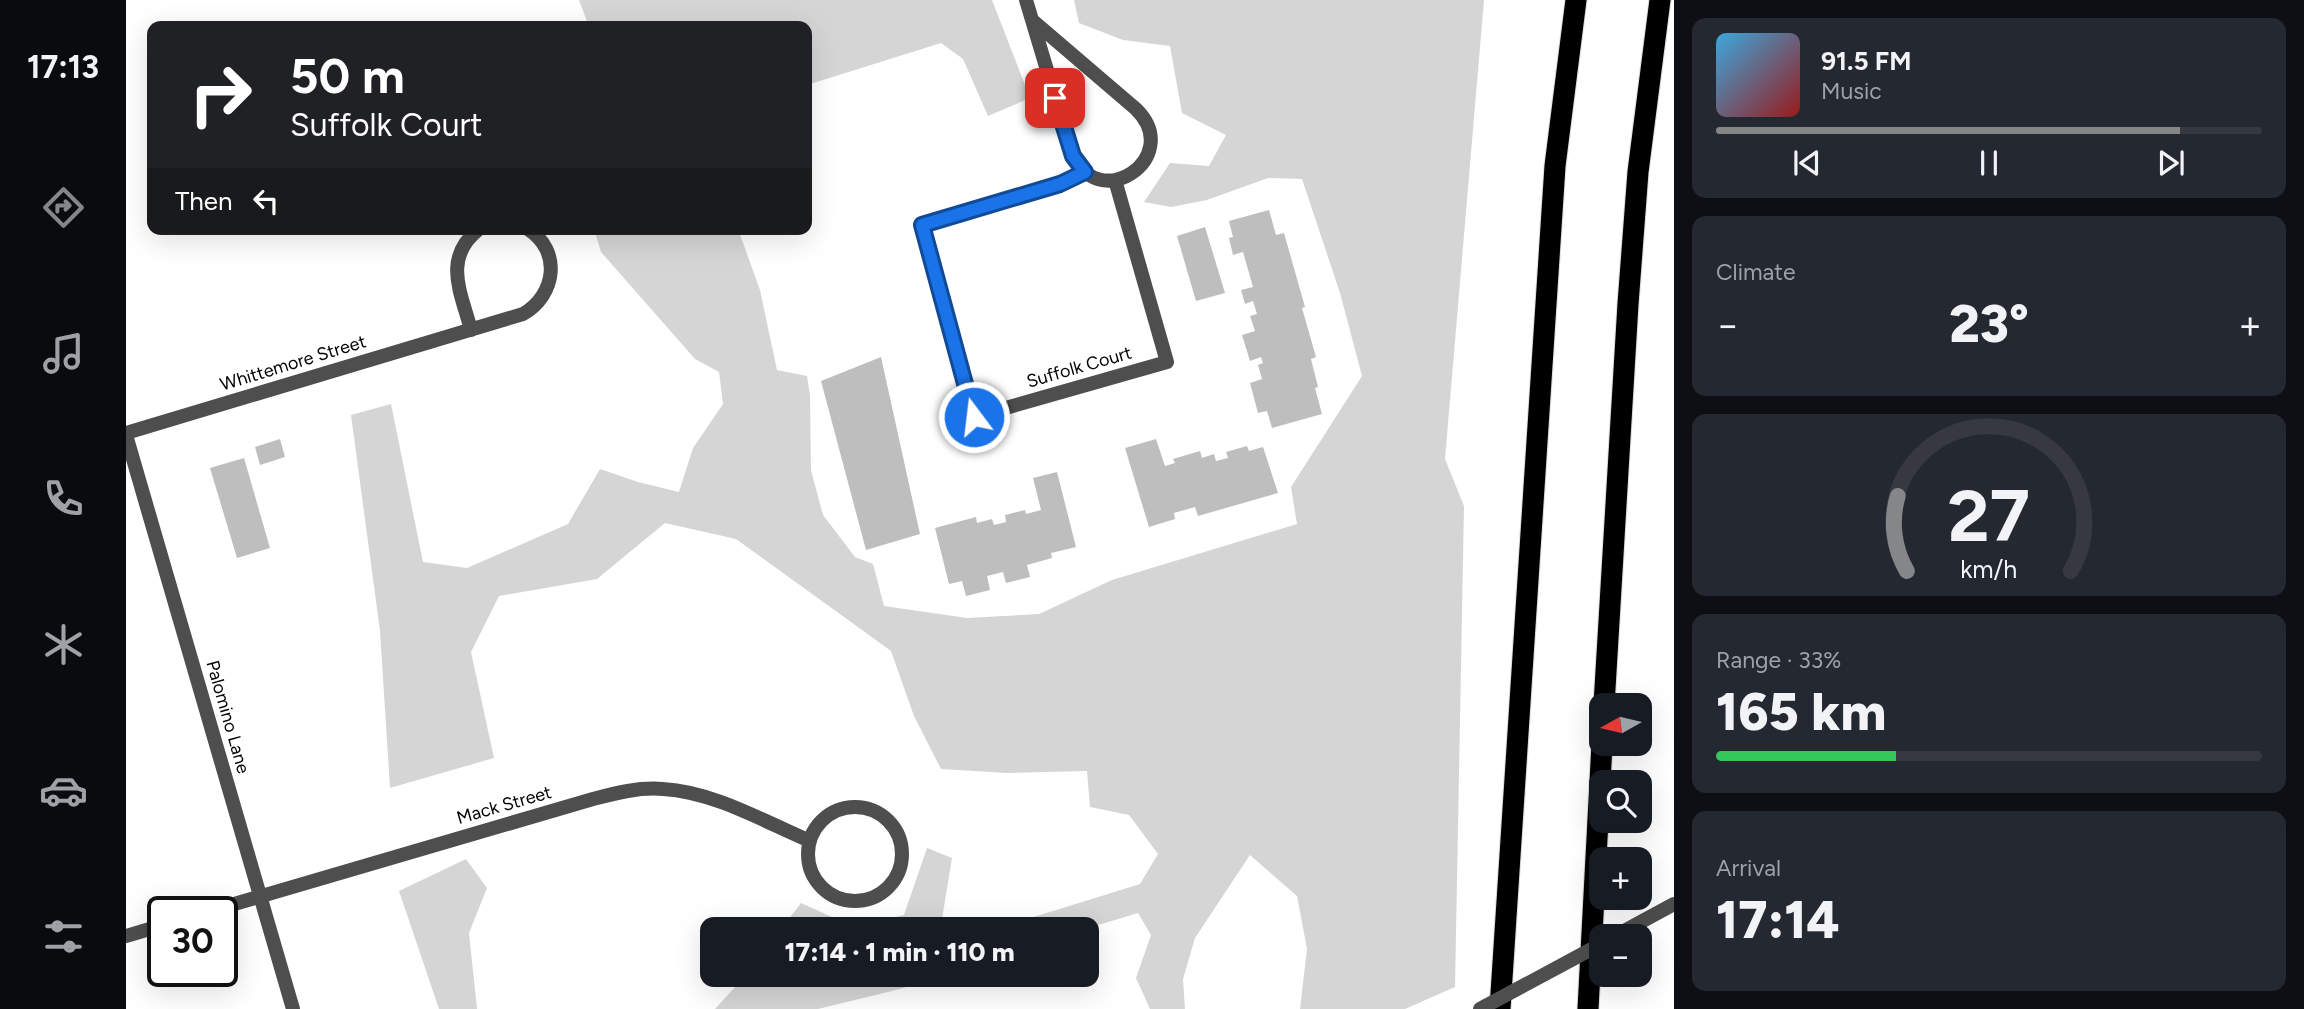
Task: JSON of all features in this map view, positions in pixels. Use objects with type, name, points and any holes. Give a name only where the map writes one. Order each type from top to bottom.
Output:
[{"type":"highway","points":[[1500,1009],[1555,166],[1576,0]]},
{"type":"highway","points":[[1605,693],[1638,172],[1660,0]]},
{"type":"highway","points":[[1588,1009],[1601,756]]},
{"type":"street","points":[[1026,0],[1070,150],[1076,162],[1085,172],[1096,178],[1115,180],[1133,173],[1146,159],[1150,139],[1145,120],[1136,109],[1032,20]]},
{"type":"street","name":"Suffolk Court","points":[[1085,172],[1060,184],[922,225],[974,417],[1167,362],[1115,180]]},
{"type":"street","points":[[471,330],[456,270],[457,260],[465,242],[473,235]]},
{"type":"street","name":"Whittemore Street","points":[[126,434],[523,314],[539,303],[545,295],[551,276],[550,257],[535,235]]},
{"type":"street","name":"Palomino Lane","points":[[126,434],[293,1009]]},
{"type":"street","name":"Mack Street","points":[[238,903],[580,802],[628,791],[661,788],[692,793],[810,841]]},
{"type":"street","points":[[859,807],[874,811],[888,820],[897,833],[901,863],[897,877],[887,889],[875,897],[860,901],[845,900],[825,890],[812,873],[808,857],[810,841],[817,827],[828,816],[843,809],[859,807]]},
{"type":"street","points":[[1637,924],[1674,904]]},
{"type":"street","points":[[126,936],[147,930]]},
{"type":"street","points":[[1480,1009],[1589,950]]},
{"type":"shaded area","points":[[579,0],[992,0],[1030,98],[988,116],[963,59],[941,43],[812,83],[812,21],[587,21]]},
{"type":"shaded area","points":[[1074,0],[1484,0],[1445,459],[1464,506],[1455,987],[1405,1009],[1300,1009],[1307,949],[1297,896],[1250,855],[1195,938],[1183,979],[1185,1009],[1150,1009],[1136,978],[1151,935],[1138,913],[1099,925],[1099,917],[1034,917],[1140,884],[1158,854],[1129,815],[1090,807],[1087,771],[1007,773],[941,769],[914,716],[891,651],[736,539],[665,523],[597,579],[499,596],[471,652],[494,758],[390,788],[380,631],[351,415],[391,404],[423,562],[467,568],[568,524],[600,469],[679,492],[693,448],[723,404],[719,372],[695,359],[601,252],[596,235],[740,235],[760,290],[777,370],[807,376],[810,396],[811,470],[823,515],[855,557],[873,564],[884,606],[967,618],[1039,614],[1112,580],[1297,524],[1291,487],[1362,376],[1340,293],[1302,179],[1268,178],[1207,200],[1171,207],[1144,202],[1170,163],[1209,166],[1226,135],[1182,113],[1170,46],[1123,40],[1079,23]]},
{"type":"shaded area","points":[[927,848],[952,858],[942,917],[896,917],[904,915]]},
{"type":"shaded area","points":[[466,859],[487,888],[469,933],[477,1009],[439,1009],[399,891]]},
{"type":"shaded area","points":[[801,903],[832,917],[790,917]]},
{"type":"shaded area","points":[[735,987],[906,987],[818,1009],[715,1009]]},
{"type":"building","points":[[1269,210],[1276,235],[1284,233],[1305,307],[1302,308],[1316,357],[1311,359],[1322,414],[1272,428],[1267,411],[1258,413],[1250,383],[1262,379],[1258,365],[1263,363],[1261,357],[1250,361],[1242,335],[1255,331],[1250,316],[1257,314],[1253,301],[1245,304],[1241,290],[1253,287],[1243,252],[1233,255],[1229,238],[1233,237],[1229,221]]},
{"type":"building","points":[[1205,227],[1225,293],[1196,301],[1177,236]]},
{"type":"building","points":[[881,357],[920,534],[866,550],[821,381]]},
{"type":"building","points":[[280,439],[285,457],[260,465],[255,447]]},
{"type":"building","points":[[1156,439],[1165,466],[1175,463],[1173,459],[1200,451],[1202,458],[1214,454],[1216,461],[1228,458],[1226,452],[1247,446],[1249,451],[1263,447],[1278,493],[1198,516],[1195,507],[1174,513],[1175,519],[1149,527],[1125,448]]},
{"type":"building","points":[[244,458],[270,548],[237,558],[210,468]]},
{"type":"building","points":[[1057,472],[1076,547],[1051,553],[1052,558],[1027,565],[1030,577],[1006,583],[1003,572],[987,576],[990,590],[966,596],[962,581],[949,584],[935,528],[976,517],[977,523],[992,519],[994,525],[1006,522],[1005,515],[1025,510],[1026,514],[1041,510],[1033,478]]},
{"type":"route","points":[[974,417],[922,225],[1060,184],[1085,172],[1073,156],[1055,98]]}]
